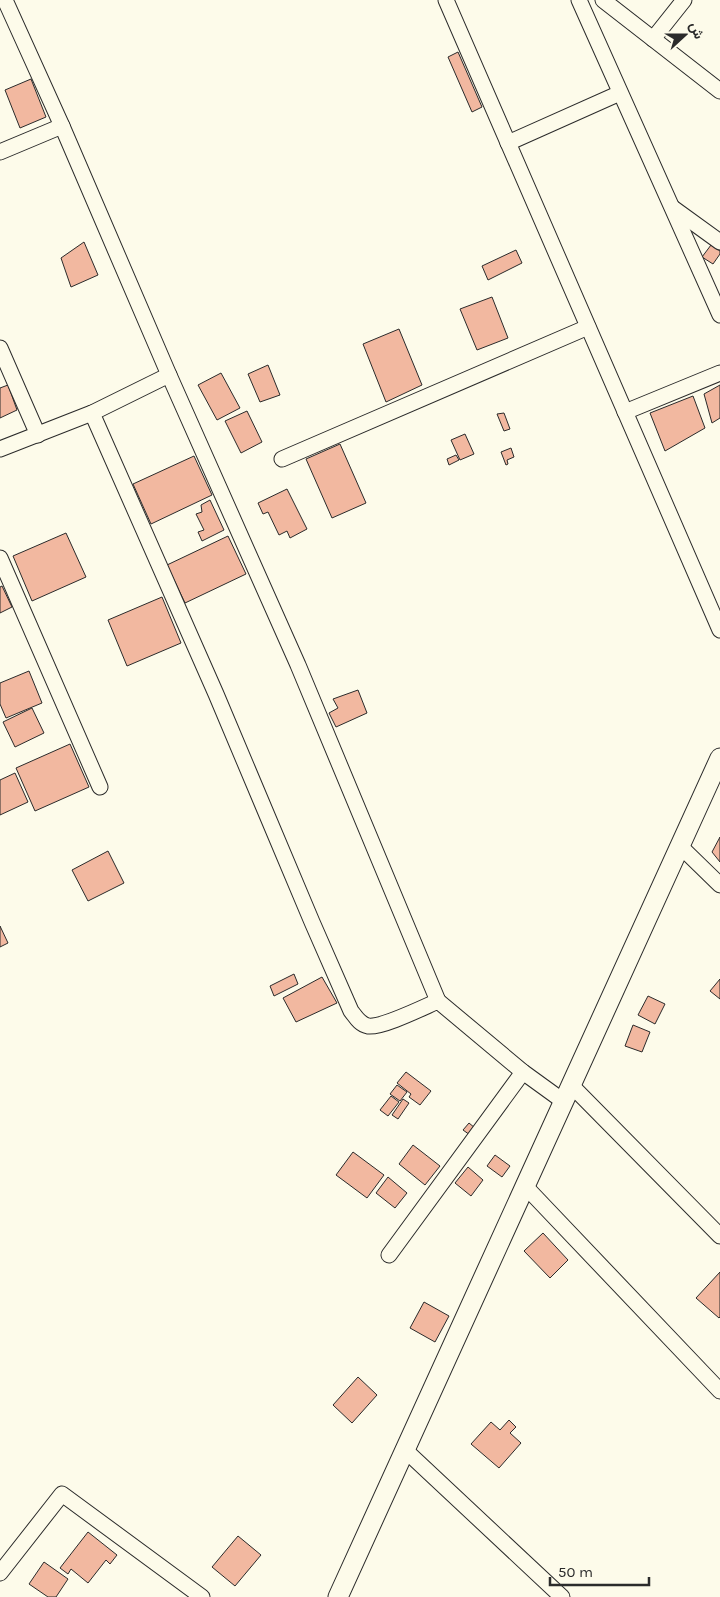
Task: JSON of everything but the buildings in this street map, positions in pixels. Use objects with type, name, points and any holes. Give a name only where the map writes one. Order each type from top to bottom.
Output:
[{"type":"main road","points":[[338,1597],[566,1092],[680,846],[715,785],[720,758]]},
{"type":"street","points":[[4,0],[62,126],[169,375],[298,665],[438,1001],[523,1072],[566,1092],[720,1236]]},
{"type":"street","points":[[446,0],[720,630]]},
{"type":"street","points":[[579,0],[720,315]]},
{"type":"street","points":[[603,0],[720,91]]},
{"type":"street","points":[[654,39],[684,0]]},
{"type":"street","points":[[508,143],[620,92]]},
{"type":"street","points":[[0,152],[62,126]]},
{"type":"street","points":[[672,207],[720,242]]},
{"type":"street","points":[[282,459],[588,327]]},
{"type":"street","points":[[0,348],[38,435]]},
{"type":"street","points":[[625,412],[720,373]]},
{"type":"street","points":[[0,449],[92,413],[169,375]]},
{"type":"street","points":[[92,413],[216,694],[312,922],[358,1022],[369,1026],[394,1021],[438,1001]]},
{"type":"street","points":[[0,558],[100,787]]},
{"type":"street","points":[[680,846],[720,885]]},
{"type":"street","points":[[389,1255],[523,1072]]},
{"type":"street","points":[[524,1185],[720,1391]]},
{"type":"street","points":[[404,1449],[562,1597]]},
{"type":"street","points":[[0,1573],[62,1494],[202,1597]]}]
